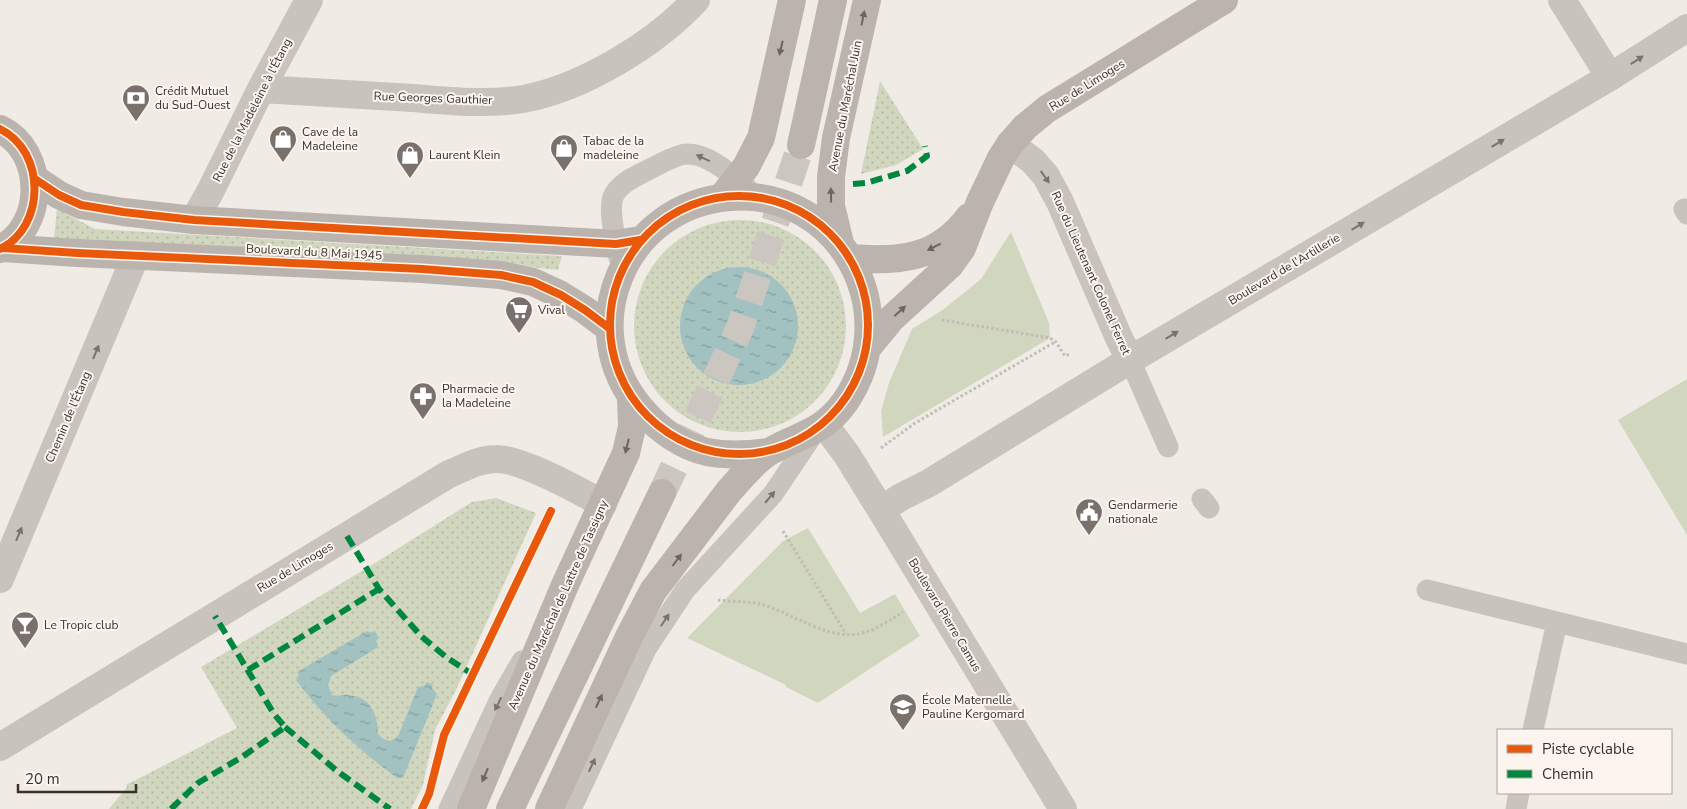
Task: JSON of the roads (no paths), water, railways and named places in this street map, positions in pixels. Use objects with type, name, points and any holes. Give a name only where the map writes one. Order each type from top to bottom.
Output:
[{"type":"main road","points":[[739,191],[746,167],[761,138],[792,0]]},
{"type":"main road","points":[[801,145],[833,0]]},
{"type":"main road","name":"Avenue du Maréchal Juin","points":[[866,0],[836,138],[831,177],[831,206],[845,251],[860,279],[866,300],[870,321],[868,348]]},
{"type":"main road","name":"Rue de Limoges","points":[[868,348],[891,319],[950,265],[962,248],[980,202],[1001,158],[1025,127],[1047,110],[1224,0]]},
{"type":"main road","points":[[0,129],[18,143],[29,160],[35,179],[35,199],[29,218],[19,235],[2,248]]},
{"type":"main road","name":"Boulevard du 8 Mai 1945","points":[[35,179],[58,195],[82,205],[194,220],[628,242]]},
{"type":"main road","points":[[845,251],[816,221],[788,205],[739,191],[683,208],[628,242],[622,271],[612,298],[609,328],[614,360],[631,398],[652,422],[677,440],[706,451],[737,456],[768,452],[820,427],[844,403],[858,378],[868,348]]},
{"type":"main road","name":"Rue de Limoges","points":[[845,251],[877,260],[907,258],[934,248],[952,236],[980,202]]},
{"type":"main road","name":"Boulevard du 8 Mai 1945","points":[[2,248],[422,269],[501,275],[533,282],[562,295],[609,328]]},
{"type":"main road","name":"Avenue du Maréchal de Lattre de Tassigny","points":[[471,809],[565,585],[626,453],[632,428],[631,398]]},
{"type":"main road","points":[[549,809],[629,637],[654,591],[728,491],[768,452]]},
{"type":"main road","points":[[510,809],[662,493]]},
{"type":"street","name":"Rue de la Madeleine à l'Étang","points":[[194,220],[309,0]]},
{"type":"street","name":"Rue Georges Gauthier","points":[[261,89],[480,102],[523,99],[564,88],[620,60],[680,17],[696,0]]},
{"type":"street","points":[[1562,0],[1610,77]]},
{"type":"street","name":"Boulevard de l'Artillerie","points":[[882,510],[1130,360],[1610,77],[1687,28]]},
{"type":"street","name":"Rue du Lieutenant Colonel Ferret","points":[[1010,144],[1033,161],[1050,182],[1130,360]]},
{"type":"street","name":"Chemin de l'Étang","points":[[0,579],[136,255]]},
{"type":"street","name":"Boulevard Pierre Camus","points":[[820,427],[847,455],[882,510],[1063,809]]},
{"type":"street","name":"Rue de Limoges","points":[[0,747],[440,480],[476,462],[497,459],[514,462],[565,484],[602,504]]},
{"type":"lane","points":[[628,242],[611,210],[617,189],[631,179],[667,160],[682,155],[695,154],[704,157],[739,191]]},
{"type":"lane","points":[[1130,360],[1168,447]]},
{"type":"lane","points":[[571,809],[646,649],[685,590],[773,494],[820,427]]},
{"type":"lane","points":[[449,809],[500,699],[565,585]]},
{"type":"lane","points":[[1427,590],[1687,654]]},
{"type":"lane","points":[[1533,729],[1557,622]]},
{"type":"lane","points":[[1516,809],[1519,794]]},
{"type":"water","points":[[739,267],[762,272],[781,284],[793,303],[798,326],[793,349],[781,368],[762,380],[739,385],[716,380],[697,368],[685,349],[680,326],[685,303],[697,284],[716,272]]},
{"type":"water","points":[[367,631],[372,633],[375,631],[379,638],[376,641],[378,647],[331,676],[328,686],[332,695],[356,696],[362,699],[371,707],[374,713],[378,734],[383,739],[392,741],[399,734],[418,687],[424,686],[427,682],[433,685],[432,688],[437,694],[403,778],[397,778],[356,745],[318,707],[296,680],[299,676],[297,672]]},
{"type":"tunnel","points":[[662,493],[740,328],[801,145]]},
{"type":"place","name":"Crédit Mutuel du Sud-Ouest","points":[[136,122]]},
{"type":"place","name":"Cave de la Madeleine","points":[[283,163]]},
{"type":"place","name":"Tabac de la madeleine","points":[[564,172]]},
{"type":"place","name":"Laurent Klein","points":[[410,179]]},
{"type":"place","name":"Vival","points":[[519,334]]},
{"type":"place","name":"Pharmacie de la Madeleine","points":[[423,420]]},
{"type":"place","name":"Gendarmerie nationale","points":[[1089,536]]},
{"type":"place","name":"Le Tropic club","points":[[25,649]]},
{"type":"place","name":"École Maternelle Pauline Kergomard","points":[[903,731]]}]
